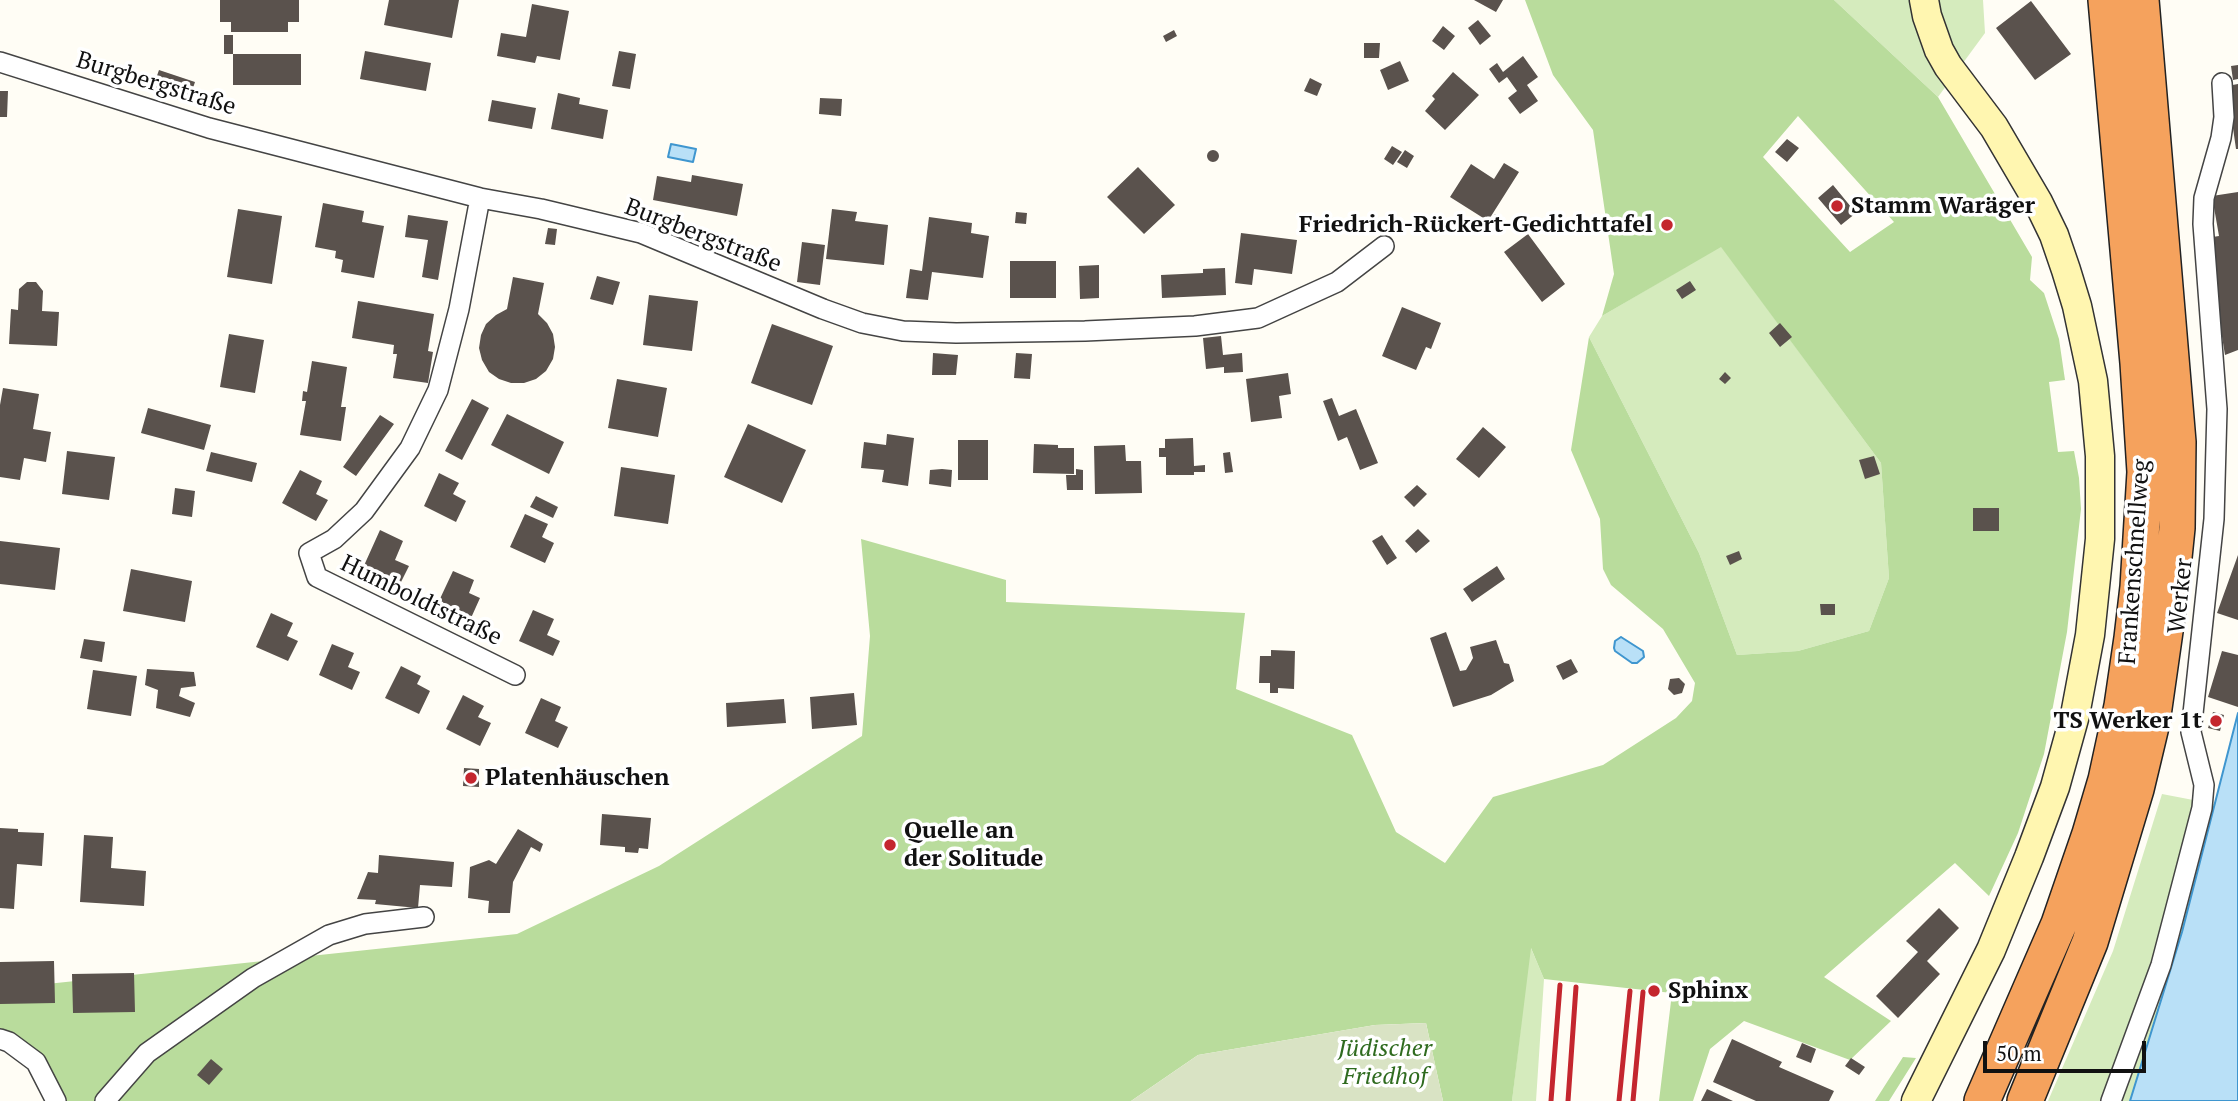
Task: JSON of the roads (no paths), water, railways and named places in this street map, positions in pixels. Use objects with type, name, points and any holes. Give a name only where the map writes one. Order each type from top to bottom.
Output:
[{"type":"highway","name":"Frankenschnellweg","points":[[1982,1101],[2059,924],[2090,834],[2106,780],[2122,706],[2132,638],[2145,472],[2106,0]]},
{"type":"highway","name":"Frankenschnellweg","points":[[2025,1101],[2090,942],[2136,789],[2152,722],[2170,596],[2177,528],[2178,442],[2141,0]]},
{"type":"main road","points":[[1916,1101],[1991,950],[2055,787],[2075,715],[2090,635],[2100,539],[2099,456],[2094,393],[2086,343],[2066,270],[2054,235],[2007,148],[1939,50],[1924,0]]},
{"type":"street","name":"Burgbergstraße","points":[[0,62],[209,128],[480,198],[541,209],[641,233],[823,309],[862,323],[903,331],[1085,331],[1195,326],[1258,318],[1337,282],[1384,246]]},
{"type":"street","name":"Werker","points":[[2111,1101],[2161,965],[2202,808],[2204,785],[2191,732],[2214,519],[2217,409],[2203,224],[2204,198],[2224,117],[2222,83]]},
{"type":"street","name":"Humboldtstraße","points":[[480,198],[459,309],[438,390],[410,448],[364,510],[334,539],[309,553],[317,577],[515,675]]},
{"type":"street","points":[[105,1101],[147,1053],[253,978],[329,935],[365,924],[424,917]]},
{"type":"street","points":[[0,1039],[9,1042],[36,1062],[56,1101]]},
{"type":"water","points":[[671,144],[696,149],[693,162],[668,157]]},
{"type":"water","points":[[1621,637],[1643,651],[1644,657],[1637,663],[1632,663],[1615,651],[1615,641]]},
{"type":"water","points":[[2238,713],[2238,1101],[2130,1101],[2182,932]]},
{"type":"railway","points":[[1551,1101],[1560,985]]},
{"type":"railway","points":[[1568,1101],[1576,987]]},
{"type":"railway","points":[[1619,1101],[1630,991]]},
{"type":"railway","points":[[1633,1101],[1643,992]]},
{"type":"place","name":"Stamm Waräger","points":[[1837,206]]},
{"type":"place","name":"Friedrich-Rückert-Gedichttafel","points":[[1667,225]]},
{"type":"place","name":"TS Werker 1t","points":[[2216,721]]},
{"type":"place","name":"Platenhäuschen","points":[[471,778]]},
{"type":"place","name":"Quelle an der Solitude","points":[[890,845]]},
{"type":"place","name":"Sphinx","points":[[1654,991]]},
{"type":"park label","name":"Jüdischer Friedhof","points":[[1385,1063]]}]
